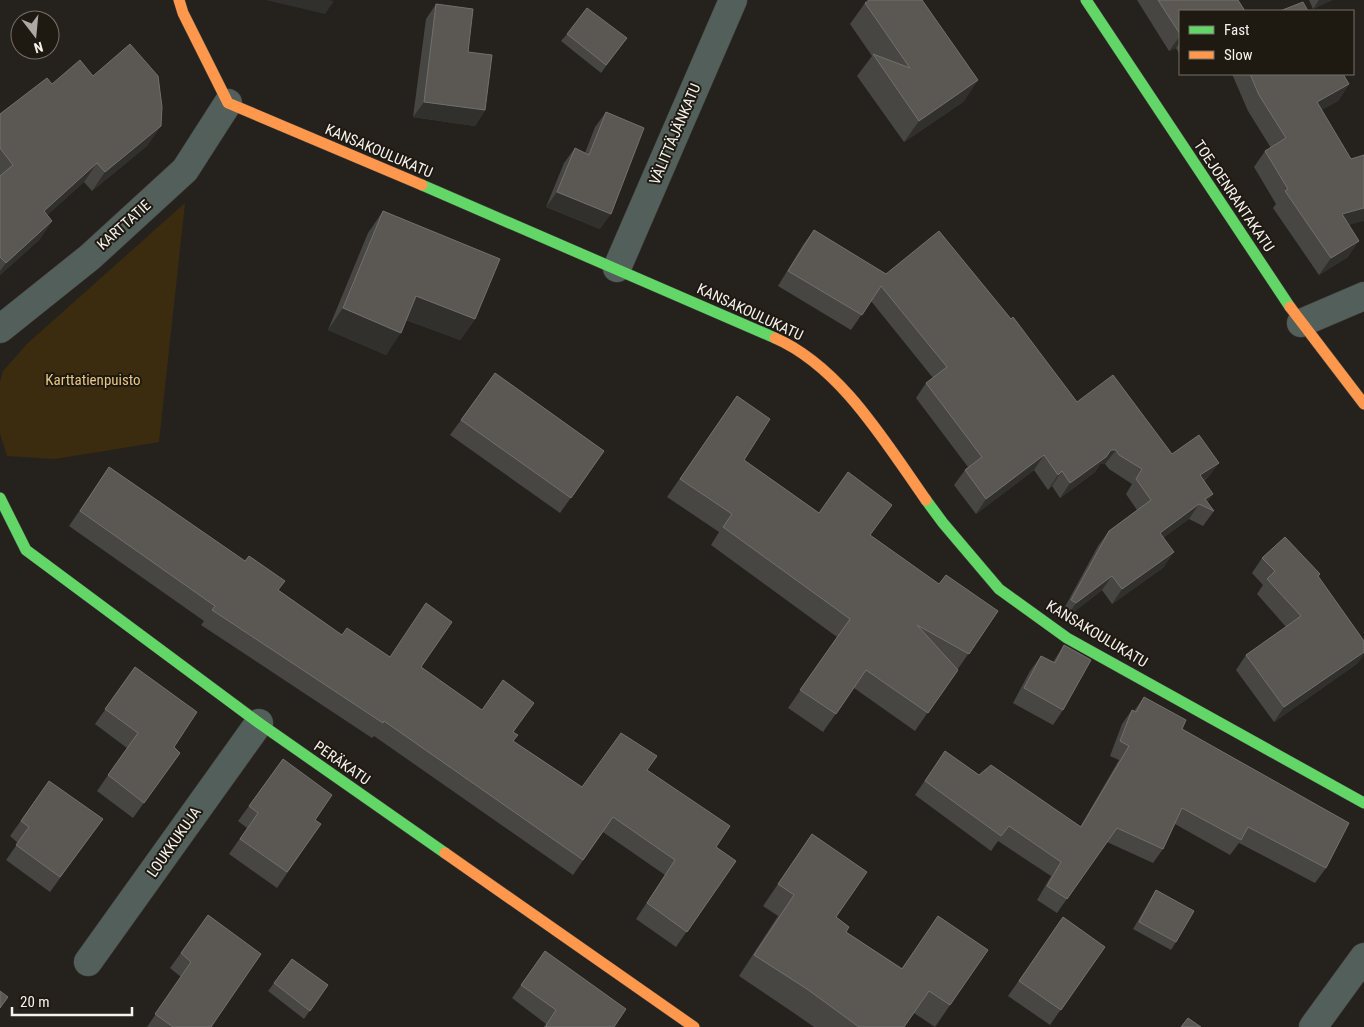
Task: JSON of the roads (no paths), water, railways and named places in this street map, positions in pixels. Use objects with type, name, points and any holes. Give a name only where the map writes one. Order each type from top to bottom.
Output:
[{"type":"street","points":[[179,0],[183,13],[228,103]]},
{"type":"street","name":"VÄLITTÄJÄNKATU","points":[[617,268],[733,0]]},
{"type":"street","name":"TOEJOENRANTAKATU","points":[[1086,0],[1301,323],[1364,404]]},
{"type":"street","name":"KANSAKOULUKATU","points":[[228,103],[617,268],[796,348],[856,401],[943,523],[999,589],[1067,638],[1364,803]]},
{"type":"street","name":"KARTTATIE","points":[[0,329],[90,257],[185,170],[228,103]]},
{"type":"street","points":[[1301,323],[1364,296]]},
{"type":"street","name":"PERÄKATU","points":[[0,498],[26,550],[259,723],[679,1023]]},
{"type":"street","name":"LOUKKUKUJA","points":[[88,962],[259,723]]},
{"type":"street","points":[[1313,1027],[1364,957]]},
{"type":"park label","name":"Karttatienpuisto","points":[[93,380]]}]
